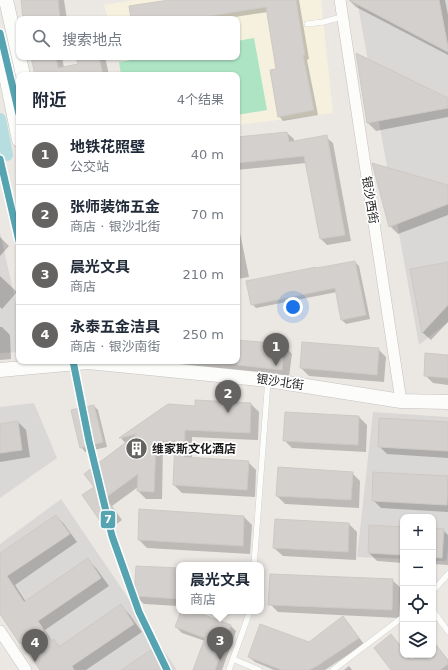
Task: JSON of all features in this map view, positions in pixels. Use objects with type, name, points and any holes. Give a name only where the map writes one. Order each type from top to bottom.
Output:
[{"type":"street","points":[[6,0],[16,44]]},
{"type":"street","name":"银沙西街","points":[[340,0],[401,401]]},
{"type":"street","points":[[0,46],[16,125]]},
{"type":"street","points":[[20,60],[22,72]]},
{"type":"street","name":"银沙北街","points":[[0,370],[48,364]]},
{"type":"street","name":"银沙北街","points":[[116,364],[268,380],[401,401],[448,402]]},
{"type":"street","points":[[0,631],[26,670]]},
{"type":"lane","points":[[307,24],[323,22],[342,16]]},
{"type":"lane","points":[[254,562],[268,380]]},
{"type":"lane","points":[[436,588],[448,574]]},
{"type":"lane","points":[[229,670],[249,614]]},
{"type":"lane","points":[[436,615],[448,631]]},
{"type":"lane","points":[[333,670],[400,619]]},
{"type":"lane","points":[[233,659],[258,670]]},
{"type":"shaded area","points":[[133,0],[321,0],[333,113],[240,125],[240,72],[124,72],[121,60],[240,60],[240,16],[107,16],[104,5]]},
{"type":"shaded area","points":[[357,0],[448,0],[448,322],[419,345]]},
{"type":"shaded area","points":[[0,232],[16,304],[16,352],[0,353]]},
{"type":"shaded area","points":[[34,403],[57,458],[0,498],[0,407]]},
{"type":"shaded area","points":[[373,412],[448,417],[448,549],[446,561],[436,561],[436,514],[400,514],[400,559],[357,557]]},
{"type":"shaded area","points":[[61,499],[177,670],[48,670],[0,598],[0,544]]},
{"type":"green space","points":[[254,38],[267,110],[240,114],[240,72],[121,72],[119,62],[131,60],[240,60],[240,40]]},
{"type":"building","points":[[21,0],[58,0],[60,16],[23,16]]},
{"type":"building","points":[[169,0],[296,0],[305,55],[303,55],[314,110],[278,117],[270,70],[276,69],[266,7],[210,16],[131,16],[129,6]]},
{"type":"building","points":[[349,0],[439,0],[448,52]]},
{"type":"building","points":[[356,53],[448,98],[448,108],[367,123]]},
{"type":"building","points":[[32,60],[57,60],[58,68],[78,64],[77,60],[100,60],[102,72],[34,72]]},
{"type":"building","points":[[287,132],[289,142],[327,135],[345,235],[320,239],[304,156],[240,163],[240,137]]},
{"type":"building","points":[[372,163],[448,185],[448,204],[389,227]]},
{"type":"building","points":[[355,261],[366,315],[341,320],[335,288],[251,305],[246,281]]},
{"type":"building","points":[[448,262],[448,305],[422,333],[410,269]]},
{"type":"building","points":[[240,340],[284,344],[282,370],[237,365],[240,364]]},
{"type":"building","points":[[302,342],[379,348],[377,375],[300,368]]},
{"type":"building","points":[[425,353],[448,355],[448,378],[424,376]]},
{"type":"building","points":[[195,400],[251,403],[250,433],[185,430],[184,457],[249,461],[247,490],[173,485],[175,441],[156,441],[154,492],[137,491],[138,474],[105,498],[115,511],[101,522],[82,495],[94,487],[84,474],[137,434],[119,438],[168,404],[195,406]]},
{"type":"building","points":[[94,405],[103,442],[80,448],[71,410]]},
{"type":"building","points":[[285,412],[359,416],[358,445],[283,441]]},
{"type":"building","points":[[379,418],[448,422],[448,451],[378,447]]},
{"type":"building","points":[[18,421],[22,450],[0,453],[0,424]]},
{"type":"building","points":[[278,467],[353,472],[351,500],[276,496]]},
{"type":"building","points":[[373,472],[448,476],[447,505],[372,501]]},
{"type":"building","points":[[139,509],[244,516],[243,546],[138,540]]},
{"type":"building","points":[[56,515],[70,534],[7,576],[24,602],[88,558],[101,578],[38,621],[51,641],[54,639],[59,647],[121,604],[134,624],[72,666],[74,670],[40,670],[0,614],[0,553]]},
{"type":"building","points":[[275,519],[349,523],[348,552],[273,548]]},
{"type":"building","points":[[369,525],[400,527],[400,555],[368,553]]},
{"type":"building","points":[[436,528],[444,529],[442,558],[436,557]]},
{"type":"building","points":[[136,566],[176,568],[176,599],[134,596]]},
{"type":"building","points":[[270,574],[393,579],[392,610],[268,605]]},
{"type":"building","points":[[180,614],[202,614],[231,625],[215,670],[193,670],[205,638],[175,627]]},
{"type":"building","points":[[343,616],[359,638],[309,670],[282,670],[248,657],[260,624],[309,642]]},
{"type":"building","points":[[391,634],[400,645],[400,658],[410,658],[412,660],[415,658],[436,658],[436,645],[448,660],[448,664],[440,670],[391,670],[374,648]]},
{"type":"building","points":[[151,650],[165,670],[121,670]]},
{"type":"waterway","points":[[0,119],[7,155]]},
{"type":"transit line","name":"7","points":[[0,33],[16,101]]},
{"type":"transit line","name":"7","points":[[0,159],[16,228]]},
{"type":"transit line","name":"7","points":[[74,364],[89,441],[112,536],[139,612],[167,670]]},
{"type":"place","name":"地铁花照壁","points":[[276,366]]},
{"type":"place","name":"张师装饰五金","points":[[228,413]]},
{"type":"place","name":"维家斯文化酒店","points":[[136,449]]},
{"type":"place","name":"晨光文具","points":[[220,660]]},
{"type":"place","name":"永泰五金洁具","points":[[35,662]]}]
